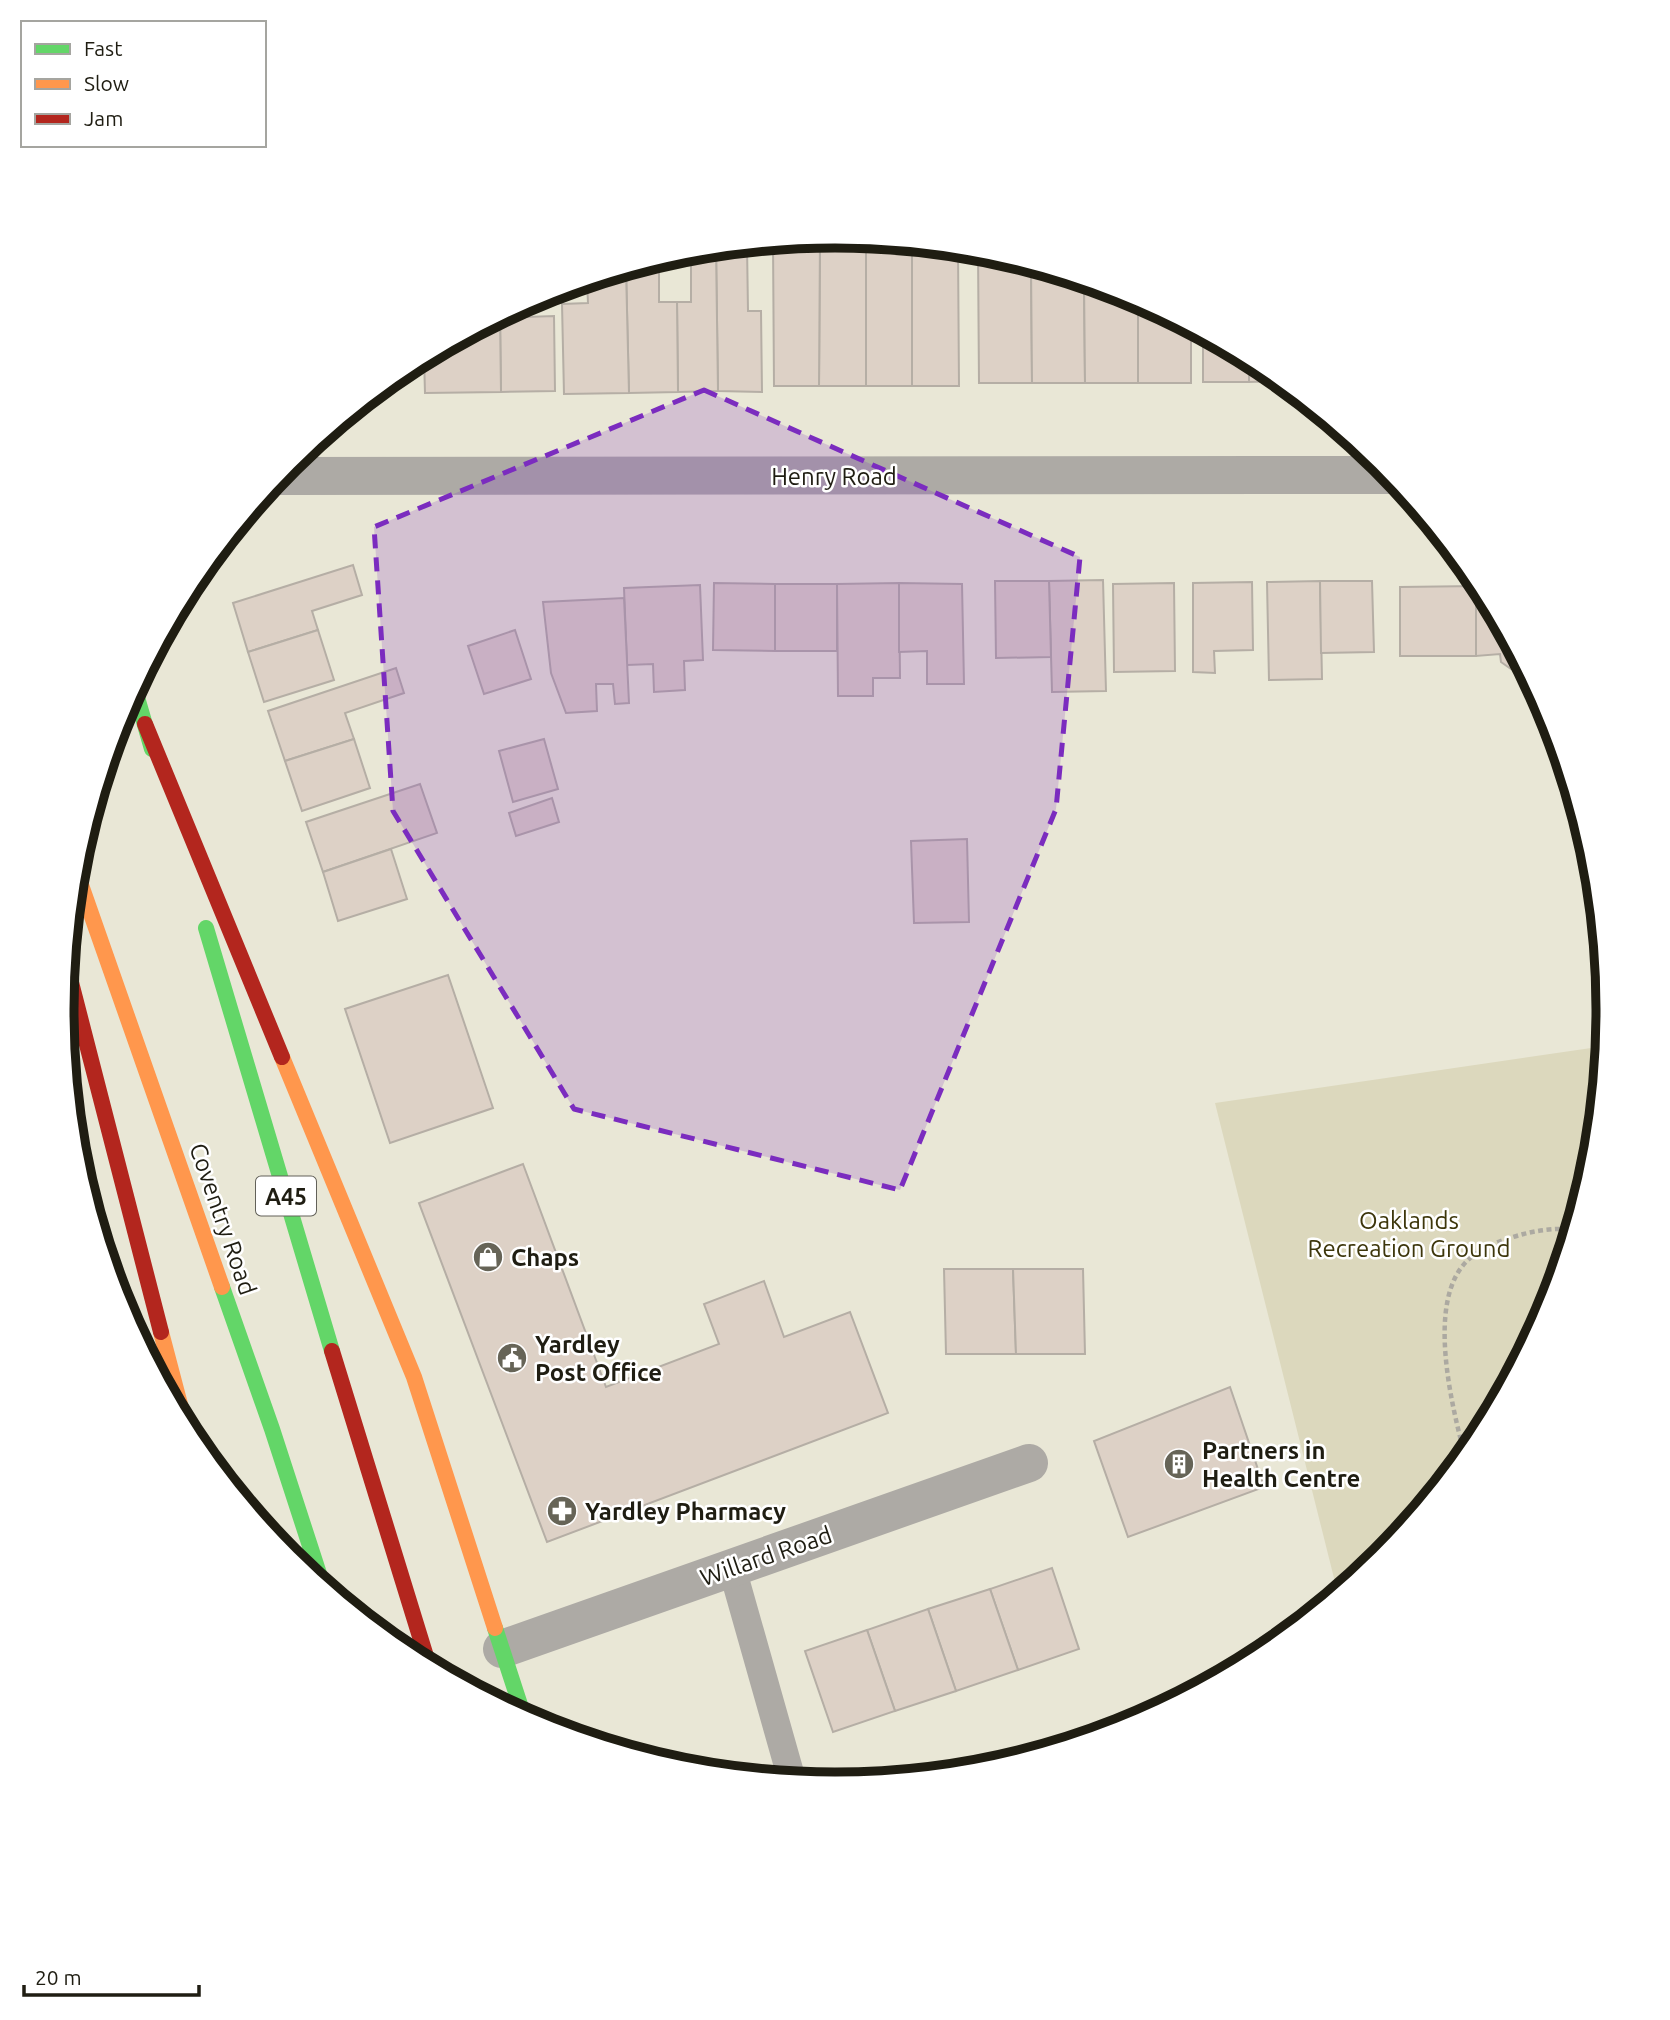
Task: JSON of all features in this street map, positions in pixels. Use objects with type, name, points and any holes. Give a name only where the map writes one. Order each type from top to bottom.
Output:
[{"type":"highway","points":[[139,702],[188,869]]},
{"type":"highway","points":[[145,724],[414,1377],[519,1703]]},
{"type":"highway","name":"Coventry Road","points":[[83,891],[272,1429],[317,1567]]},
{"type":"highway","name":"A45","points":[[200,909],[341,1383],[424,1651]]},
{"type":"highway","points":[[74,995],[177,1393]]},
{"type":"street","name":"Henry Road","points":[[292,477],[1376,475]]},
{"type":"street","name":"Willard Road","points":[[502,1649],[1029,1463]]},
{"type":"lane","points":[[732,1568],[789,1770]]},
{"type":"path","points":[[1462,1442],[1453,1406],[1445,1343],[1446,1304],[1453,1282],[1466,1262],[1489,1245],[1528,1232],[1564,1228]]},
{"type":"highlighted area","points":[[704,390],[1080,557],[1056,809],[900,1190],[574,1109],[393,811],[374,527]]},
{"type":"green space","name":"Oaklands Recreation Ground","points":[[1591,919],[1595,960],[1596,1011]]},
{"type":"green space","name":"Oaklands Recreation Ground","points":[[1595,1047],[1590,1109],[1571,1207],[1539,1301],[1518,1347],[1468,1433],[1439,1474],[1408,1512],[1336,1584],[1215,1103]]},
{"type":"building","points":[[820,249],[866,249],[866,386],[819,386]]},
{"type":"building","points":[[820,249],[819,386],[774,386],[773,251]]},
{"type":"building","points":[[866,249],[912,253],[912,386],[866,386]]},
{"type":"building","points":[[912,253],[958,259],[959,386],[912,386]]},
{"type":"building","points":[[747,254],[748,311],[761,311],[762,392],[718,391],[716,258]]},
{"type":"building","points":[[716,258],[718,391],[678,392],[677,302],[691,302],[691,262]]},
{"type":"building","points":[[978,262],[1031,274],[1032,383],[979,383]]},
{"type":"building","points":[[659,269],[659,302],[677,302],[678,392],[629,393],[626,278]]},
{"type":"building","points":[[1031,274],[1084,291],[1085,383],[1032,383]]},
{"type":"building","points":[[626,278],[629,393],[564,394],[562,304],[588,303],[587,290]]},
{"type":"building","points":[[1084,291],[1138,311],[1138,383],[1085,383]]},
{"type":"building","points":[[1138,311],[1191,337],[1191,383],[1138,383]]},
{"type":"building","points":[[526,314],[526,317],[554,316],[555,391],[501,392],[500,326]]},
{"type":"building","points":[[500,326],[501,392],[425,393],[424,369]]},
{"type":"building","points":[[1203,344],[1249,371],[1249,382],[1203,382]]},
{"type":"building","points":[[1249,371],[1264,382],[1249,382]]},
{"type":"building","points":[[353,565],[362,595],[312,611],[318,630],[248,652],[233,603]]},
{"type":"building","points":[[1103,580],[1106,691],[1052,692],[1049,581]]},
{"type":"building","points":[[995,581],[1049,581],[1051,657],[996,658]]},
{"type":"building","points":[[1320,581],[1322,679],[1269,680],[1267,582]]},
{"type":"building","points":[[1320,581],[1372,581],[1374,652],[1321,653]]},
{"type":"building","points":[[1252,582],[1253,650],[1214,651],[1215,673],[1193,672],[1193,583]]},
{"type":"building","points":[[714,583],[775,584],[775,651],[713,650]]},
{"type":"building","points":[[899,583],[900,678],[873,678],[873,696],[838,696],[837,584]]},
{"type":"building","points":[[899,583],[962,584],[964,684],[927,684],[927,651],[899,652]]},
{"type":"building","points":[[1174,583],[1175,671],[1114,672],[1113,584]]},
{"type":"building","points":[[775,584],[837,584],[837,651],[775,651]]},
{"type":"building","points":[[700,585],[703,660],[684,661],[685,690],[654,692],[653,664],[627,665],[624,588]]},
{"type":"building","points":[[1467,586],[1476,600],[1476,656],[1400,656],[1400,587]]},
{"type":"building","points":[[624,598],[629,703],[615,704],[613,684],[596,684],[597,711],[566,713],[551,673],[543,602]]},
{"type":"building","points":[[1476,600],[1516,669],[1501,662],[1500,654],[1476,656]]},
{"type":"building","points":[[318,630],[334,680],[264,702],[248,652]]},
{"type":"building","points":[[515,630],[531,679],[484,694],[468,646]]},
{"type":"building","points":[[396,668],[404,693],[345,713],[354,739],[285,761],[268,711]]},
{"type":"building","points":[[354,739],[370,788],[302,811],[285,761]]},
{"type":"building","points":[[544,739],[558,789],[513,802],[499,751]]},
{"type":"building","points":[[420,784],[437,833],[323,872],[306,822]]},
{"type":"building","points":[[552,798],[559,822],[516,836],[509,813]]},
{"type":"building","points":[[967,839],[969,922],[914,923],[911,841]]},
{"type":"building","points":[[391,849],[407,899],[338,921],[323,872]]},
{"type":"building","points":[[448,975],[493,1108],[390,1143],[345,1009]]},
{"type":"building","points":[[523,1164],[606,1387],[719,1344],[704,1304],[764,1281],[784,1337],[850,1312],[888,1413],[547,1542],[419,1203]]},
{"type":"building","points":[[944,1269],[1013,1269],[1016,1354],[946,1354]]},
{"type":"building","points":[[1013,1269],[1083,1269],[1085,1354],[1016,1354]]},
{"type":"building","name":"Partners in Health Centre","points":[[1230,1387],[1264,1487],[1128,1537],[1094,1441]]},
{"type":"building","points":[[1052,1568],[1079,1649],[1018,1670],[990,1589]]},
{"type":"building","points":[[990,1589],[1018,1670],[956,1691],[928,1609]]},
{"type":"building","points":[[928,1609],[956,1691],[895,1711],[867,1630]]},
{"type":"building","points":[[867,1630],[895,1711],[833,1732],[805,1651]]},
{"type":"traffic: fast","points":[[139,703],[152,749]]},
{"type":"traffic: fast","points":[[206,928],[332,1351]]},
{"type":"traffic: fast","points":[[222,1287],[317,1567]]},
{"type":"traffic: fast","points":[[495,1628],[519,1703]]},
{"type":"traffic: slow","points":[[83,891],[222,1287]]},
{"type":"traffic: slow","points":[[282,1057],[414,1377],[495,1628]]},
{"type":"traffic: slow","points":[[161,1332],[177,1392]]},
{"type":"traffic: jam","points":[[145,724],[282,1057]]},
{"type":"traffic: jam","points":[[74,995],[161,1332]]},
{"type":"traffic: jam","points":[[332,1351],[424,1651]]},
{"type":"place","name":"Chaps","points":[[488,1257]]},
{"type":"place","name":"Yardley Post Office","points":[[512,1358]]},
{"type":"place","name":"Partners in Health Centre","points":[[1179,1464]]},
{"type":"place","name":"Yardley Pharmacy","points":[[562,1511]]}]
